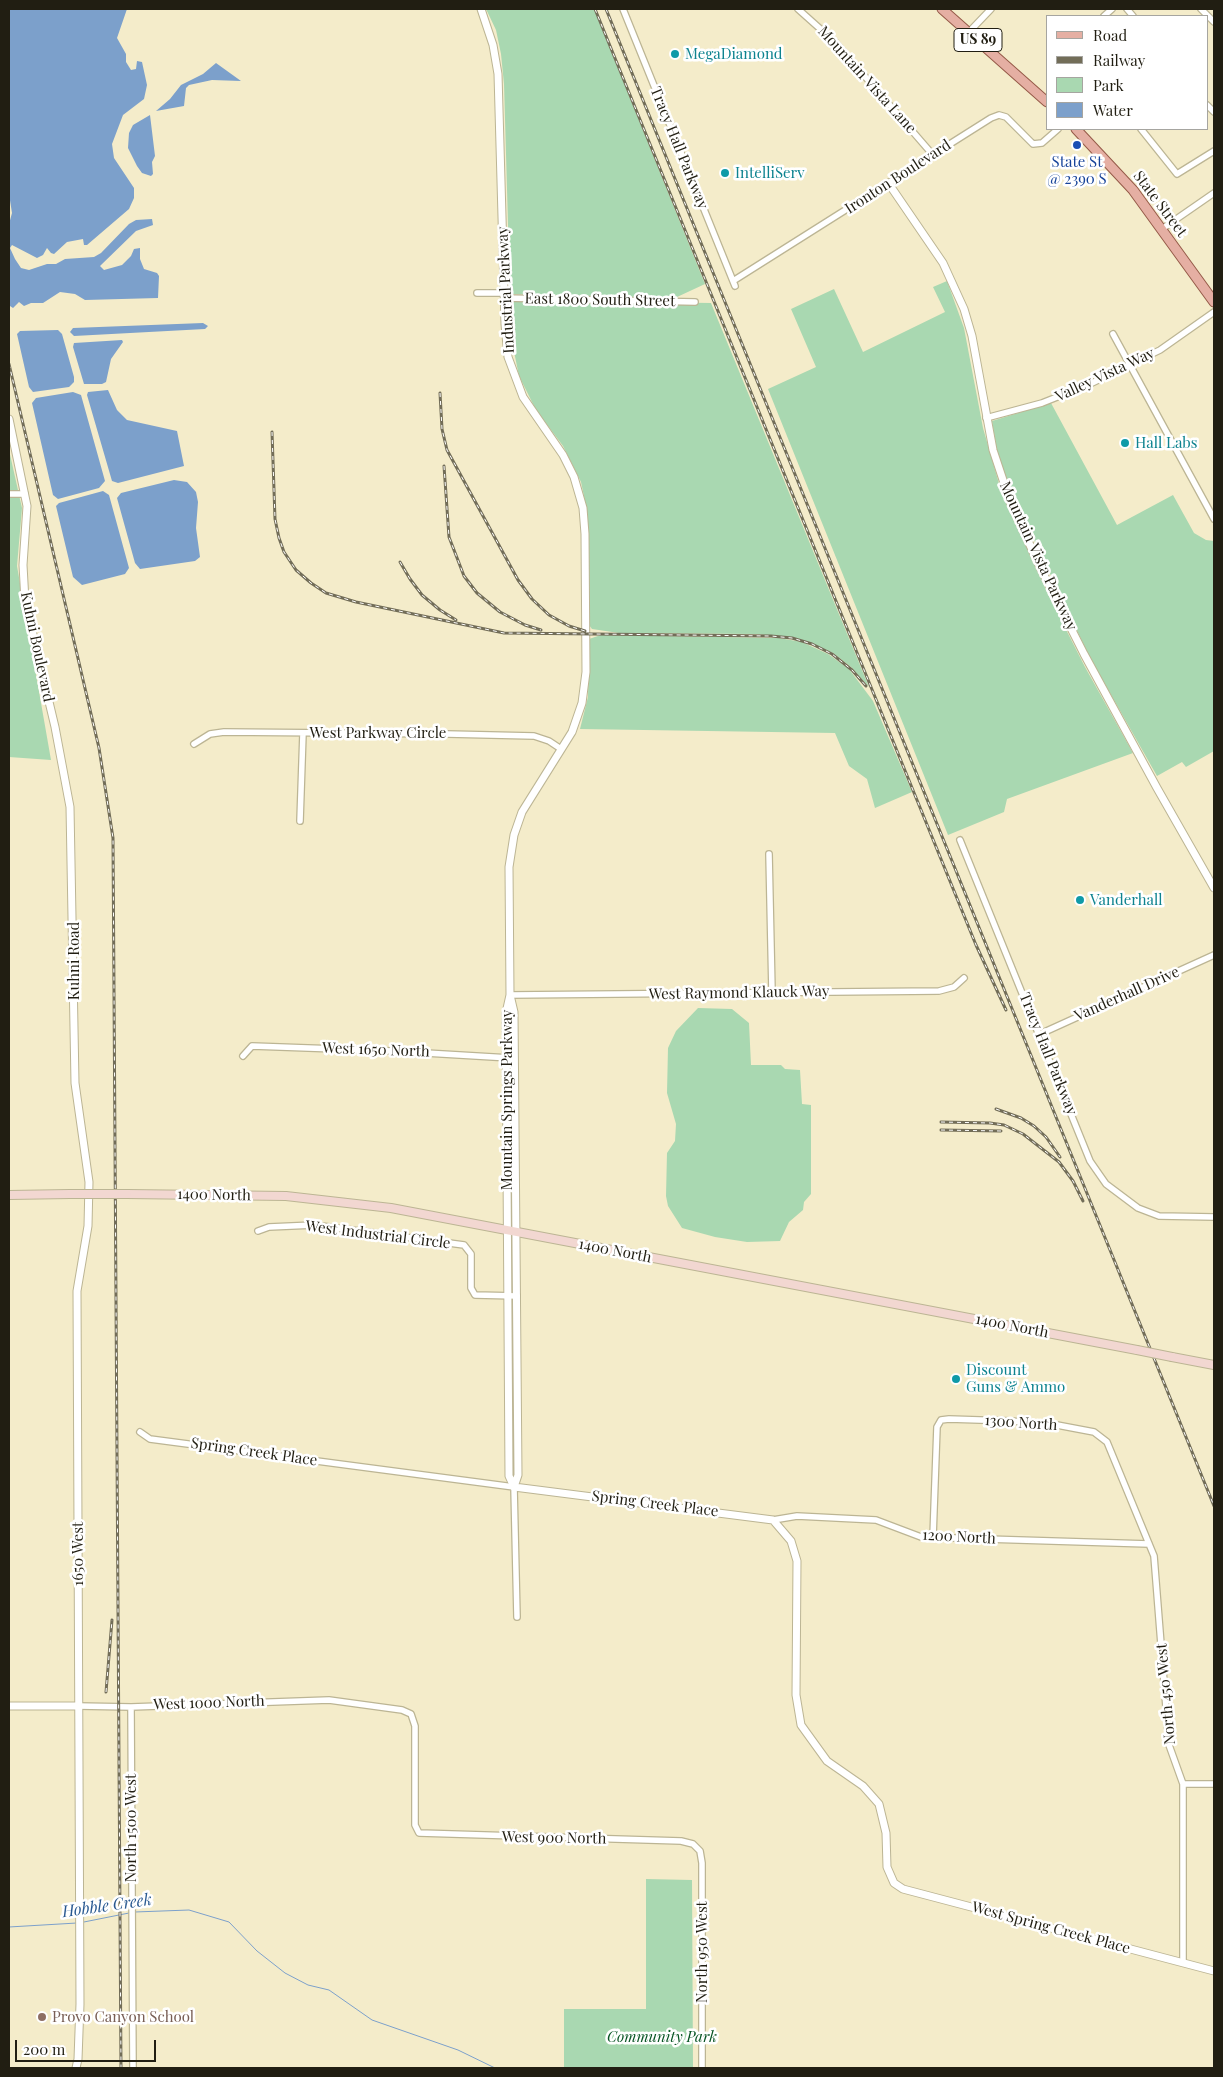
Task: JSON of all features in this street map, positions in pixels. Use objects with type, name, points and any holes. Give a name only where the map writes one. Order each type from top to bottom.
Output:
[{"type":"main road","name":"US 89","points":[[942,9],[1046,101]]},
{"type":"main road","name":"State Street","points":[[1077,130],[1119,173],[1214,302]]},
{"type":"main road","name":"1400 North","points":[[9,1194],[238,1194],[327,1200],[390,1208],[1214,1365]]},
{"type":"street","name":"Industrial Parkway","points":[[481,9],[493,45],[498,74],[507,348],[516,382],[527,404],[567,462],[578,487],[583,508],[585,534],[586,672],[582,703],[572,732],[525,805],[512,843],[508,876],[510,995]]},
{"type":"street","name":"Tracy Hall Parkway","points":[[623,9],[734,284]]},
{"type":"street","name":"Mountain Vista Lane","points":[[798,9],[836,43],[933,155]]},
{"type":"street","points":[[969,32],[991,9]]},
{"type":"street","name":"Ironton Boulevard","points":[[734,284],[991,118],[999,115],[1006,117],[1033,144],[1042,143],[1057,130]]},
{"type":"street","points":[[1142,130],[1177,174],[1214,151]]},
{"type":"street","name":"Mountain Vista Parkway","points":[[889,184],[943,263],[954,284],[972,336],[993,450],[1012,504],[1041,569],[1174,821],[1214,888]]},
{"type":"street","points":[[1162,229],[1214,193]]},
{"type":"street","name":"East 1800 South Street","points":[[477,293],[695,302]]},
{"type":"street","name":"Valley Vista Way","points":[[986,418],[1020,410],[1067,394],[1165,347],[1214,312]]},
{"type":"street","points":[[1114,334],[1214,519]]},
{"type":"street","name":"Kuhni Boulevard","points":[[9,419],[25,494],[27,514],[23,564],[25,601],[55,727]]},
{"type":"street","points":[[9,494],[25,494]]},
{"type":"street","name":"Kuhni Road","points":[[55,727],[70,807],[73,855],[74,1083],[88,1168],[89,1196]]},
{"type":"street","points":[[300,821],[303,733]]},
{"type":"street","name":"West Parkway Circle","points":[[194,744],[210,734],[303,733],[534,736],[549,741],[561,749]]},
{"type":"street","name":"Tracy Hall Parkway","points":[[960,840],[1090,1161],[1106,1184],[1138,1208],[1159,1216],[1185,1218],[1214,1217]]},
{"type":"street","points":[[770,854],[772,992]]},
{"type":"street","name":"Vanderhall Drive","points":[[1040,1034],[1214,955]]},
{"type":"street","name":"West Raymond Klauck Way","points":[[510,995],[939,991],[954,986],[964,978]]},
{"type":"street","name":"Mountain Springs Parkway","points":[[510,995],[506,1012],[509,1476],[514,1486]]},
{"type":"street","name":"Mountain Springs Parkway","points":[[510,995],[514,1008],[515,1059],[518,1475],[514,1486],[516,1617]]},
{"type":"street","name":"West 1650 North","points":[[243,1056],[252,1046],[392,1050],[515,1059]]},
{"type":"street","name":"1650 West","points":[[76,2068],[80,2004],[77,1292],[88,1226],[89,1196]]},
{"type":"street","name":"West Industrial Circle","points":[[258,1232],[269,1227],[314,1225],[464,1245],[471,1254],[471,1288],[475,1295],[516,1296]]},
{"type":"street","name":"1300 North","points":[[933,1537],[937,1427],[941,1420],[949,1418],[1023,1422],[1065,1426],[1101,1435]]},
{"type":"street","name":"Spring Creek Place","points":[[140,1432],[150,1439],[773,1520]]},
{"type":"street","name":"North 450 West","points":[[1101,1435],[1109,1447],[1154,1556],[1169,1745],[1183,1784],[1183,1962]]},
{"type":"street","name":"1200 North","points":[[773,1520],[797,1516],[876,1520],[921,1536],[933,1537],[1148,1544]]},
{"type":"street","name":"West Spring Creek Place","points":[[773,1520],[791,1541],[797,1561],[796,1694],[801,1725],[827,1761],[863,1786],[879,1804],[886,1826],[886,1867],[890,1879],[903,1889],[1214,1971]]},
{"type":"street","name":"West 1000 North","points":[[9,1706],[131,1707],[329,1700],[408,1712],[414,1718],[415,1726],[415,1825],[419,1833]]},
{"type":"street","name":"North 1500 West","points":[[131,1707],[132,2068]]},
{"type":"street","points":[[1183,1784],[1214,1784]]},
{"type":"street","name":"West 900 North","points":[[419,1833],[689,1842]]},
{"type":"street","name":"North 950 West","points":[[689,1842],[698,1847],[701,1854],[702,2068]]},
{"type":"green space","points":[[486,9],[594,9],[705,284],[677,297],[655,299],[510,294],[504,84],[496,30]]},
{"type":"green space","points":[[947,281],[964,328],[983,428],[1000,487],[1048,594],[1085,667],[1133,753],[1007,799],[1004,812],[948,835],[768,389],[816,367],[791,309],[834,289],[863,352],[945,312],[933,287]]},
{"type":"green space","points":[[509,300],[711,303],[869,687],[851,667],[833,653],[797,638],[755,634],[619,633],[592,629],[589,625],[589,535],[581,482],[563,446],[536,410],[519,376],[511,337]]},
{"type":"green space","points":[[1051,403],[1117,525],[1173,495],[1194,533],[1206,540],[1214,541],[1214,751],[1186,767],[1182,762],[1157,776],[1089,656],[1009,487],[997,451],[992,421]]},
{"type":"green space","points":[[9,450],[22,508],[17,566],[51,760],[9,757]]},
{"type":"green space","points":[[601,635],[779,638],[802,642],[828,654],[849,669],[873,701],[912,792],[875,808],[867,779],[849,766],[835,733],[580,729],[588,697],[589,639]]},
{"type":"green space","points":[[698,1008],[732,1009],[749,1023],[751,1065],[781,1065],[785,1069],[800,1070],[802,1104],[811,1105],[811,1194],[804,1202],[803,1210],[789,1222],[780,1241],[747,1242],[715,1237],[682,1228],[668,1206],[666,1196],[667,1153],[675,1141],[676,1124],[667,1093],[668,1048],[676,1031]]},
{"type":"green space","name":"Community Park","points":[[646,1879],[692,1880],[693,2068],[564,2068],[564,2009],[646,2009]]},
{"type":"water","points":[[9,9],[127,9],[117,38],[126,54],[126,62],[131,70],[136,69],[137,61],[142,62],[147,85],[144,99],[123,115],[112,144],[114,158],[134,188],[134,198],[129,209],[87,245],[84,245],[83,239],[67,242],[54,254],[47,248],[43,255],[37,258],[12,245],[10,248],[15,259],[21,268],[29,270],[47,264],[56,264],[65,259],[94,257],[101,253],[129,224],[136,220],[152,219],[153,225],[136,231],[100,266],[104,270],[122,265],[131,256],[134,249],[140,248],[140,259],[144,269],[157,273],[159,276],[158,298],[85,300],[75,294],[60,292],[43,303],[31,303],[24,306],[19,302],[13,308],[10,306],[9,224],[12,213],[9,194]]},
{"type":"water","points":[[216,63],[241,81],[212,80],[189,85],[186,88],[184,106],[156,111],[170,99],[181,85],[203,74]]},
{"type":"water","points":[[150,115],[155,156],[152,162],[153,174],[151,176],[142,173],[128,148],[129,133],[133,125]]},
{"type":"water","points":[[203,323],[208,326],[205,329],[74,336],[70,332],[73,328]]},
{"type":"water","points":[[58,330],[62,334],[74,382],[69,387],[33,392],[29,387],[17,334],[20,331]]},
{"type":"water","points":[[122,340],[123,342],[111,359],[106,382],[102,384],[84,384],[73,347],[74,343]]},
{"type":"water","points":[[108,390],[117,410],[127,420],[177,431],[184,466],[118,483],[112,481],[87,395],[88,392]]},
{"type":"water","points":[[73,392],[81,395],[105,481],[99,488],[58,499],[53,495],[32,403],[36,398]]},
{"type":"water","points":[[174,480],[187,482],[196,492],[198,502],[196,528],[200,557],[195,561],[140,569],[135,563],[117,498],[121,493]]},
{"type":"water","points":[[103,491],[109,495],[129,568],[125,574],[82,585],[73,577],[56,506],[59,503]]},
{"type":"waterway","name":"Hobble Creek","points":[[135,1912],[189,1910],[229,1922],[257,1951],[285,1973],[308,1985],[329,1990],[372,2020],[458,2050],[495,2068]]},
{"type":"waterway","name":"Hobble Creek","points":[[84,1922],[129,1913]]},
{"type":"waterway","name":"Hobble Creek","points":[[9,1927],[77,1923]]},
{"type":"railway","points":[[595,9],[976,945],[1006,1010]]},
{"type":"railway","points":[[606,9],[1214,1506]]},
{"type":"railway","points":[[9,364],[99,748],[113,838],[121,2068]]},
{"type":"railway","points":[[440,393],[442,429],[447,450],[518,580],[532,599],[549,615],[569,626],[585,631]]},
{"type":"railway","points":[[272,432],[275,519],[279,538],[284,552],[296,570],[326,593],[356,602],[504,633],[771,636],[792,638],[812,644],[832,654],[852,670],[866,686]]},
{"type":"railway","points":[[444,466],[449,537],[464,576],[477,593],[500,612],[525,625],[541,630]]},
{"type":"railway","points":[[400,562],[422,595],[456,620]]},
{"type":"railway","points":[[996,1109],[1021,1118],[1034,1126],[1046,1137],[1060,1157]]},
{"type":"railway","points":[[941,1122],[1004,1125],[1023,1134],[1059,1162],[1073,1181],[1083,1201]]},
{"type":"railway","points":[[941,1130],[1001,1131]]},
{"type":"railway","points":[[106,1692],[112,1620]]},
{"type":"place","name":"MegaDiamond","points":[[675,54]]},
{"type":"place","name":"State St @ 2390 S","points":[[1077,145]]},
{"type":"place","name":"IntelliServ","points":[[725,173]]},
{"type":"place","name":"Hall Labs","points":[[1125,443]]},
{"type":"place","name":"Vanderhall","points":[[1080,900]]},
{"type":"place","name":"Discount Guns & Ammo","points":[[956,1379]]},
{"type":"place","name":"Provo Canyon School","points":[[42,2017]]}]
